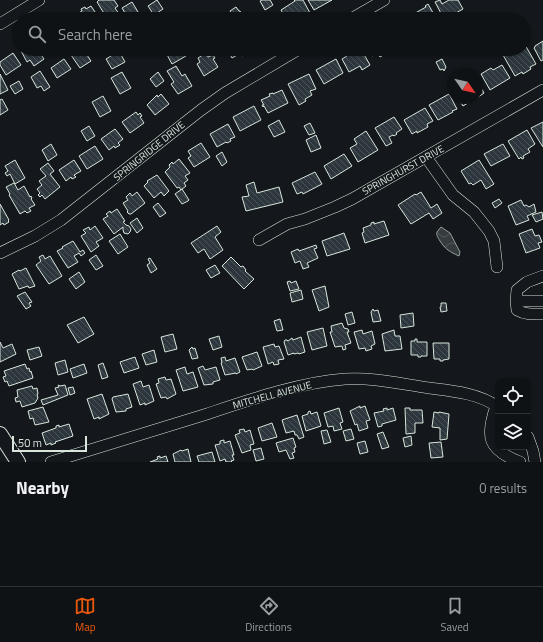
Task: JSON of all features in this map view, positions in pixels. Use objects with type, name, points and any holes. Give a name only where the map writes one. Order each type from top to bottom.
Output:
[{"type":"main road","points":[[0,434],[18,462]]},
{"type":"street","points":[[20,12],[40,0]]},
{"type":"street","points":[[363,12],[384,0]]},
{"type":"street","points":[[0,24],[12,17]]},
{"type":"street","name":"SPRINGRIDGE DRIVE","points":[[0,253],[35,236],[61,220],[224,93],[287,56]]},
{"type":"street","name":"SPRINGHURST DRIVE","points":[[259,240],[287,224],[305,219],[335,207],[543,90]]},
{"type":"street","points":[[426,157],[453,195],[474,212],[489,231],[494,241],[497,267]]},
{"type":"street","points":[[543,276],[527,282],[517,290],[516,301],[517,310],[523,313],[543,314]]},
{"type":"street","points":[[516,301],[543,301]]},
{"type":"street","name":"MITCHELL AVENUE","points":[[51,462],[282,391],[332,380],[370,379],[451,391],[481,398],[495,406]]},
{"type":"street","points":[[495,412],[490,423],[491,442],[502,454],[520,462]]},
{"type":"street","points":[[531,445],[535,462]]},
{"type":"water","points":[[441,227],[450,233],[460,252],[459,256],[448,250],[440,241],[437,236],[437,232]]},
{"type":"building","points":[[99,0],[114,0],[118,6],[115,8],[118,12],[103,12],[97,2]]},
{"type":"building","points":[[157,0],[163,9],[158,12],[152,12],[148,6]]},
{"type":"building","points":[[270,0],[273,5],[265,10],[260,1]]},
{"type":"building","points":[[294,0],[303,0],[309,12],[282,12],[281,10],[295,1]]},
{"type":"building","points":[[308,0],[332,0],[314,10]]},
{"type":"building","points":[[440,0],[442,4],[449,0],[458,0],[463,9],[458,12],[440,12],[435,2]]},
{"type":"building","points":[[132,2],[138,12],[124,12],[122,8]]},
{"type":"building","points":[[428,4],[433,12],[417,12],[426,7],[425,6]]},
{"type":"building","points":[[91,6],[95,12],[80,12],[82,11],[81,9],[85,7],[86,9]]},
{"type":"building","points":[[236,7],[241,12],[230,12]]},
{"type":"building","points":[[543,41],[543,60],[541,61],[534,48]]},
{"type":"building","points":[[12,54],[12,56],[15,56],[21,65],[6,75],[0,65],[0,62]]},
{"type":"building","points":[[531,55],[536,64],[530,67],[531,69],[523,74],[522,72],[515,76],[504,56]]},
{"type":"building","points":[[24,56],[42,56],[44,59],[34,66],[30,60],[27,62]]},
{"type":"building","points":[[72,56],[88,56],[91,61],[80,68]]},
{"type":"building","points":[[111,56],[122,56],[125,62],[112,69],[106,59]]},
{"type":"building","points":[[168,56],[186,56],[172,64]]},
{"type":"building","points":[[201,56],[214,56],[215,58],[213,59],[218,67],[204,76],[197,64],[200,62],[198,58]]},
{"type":"building","points":[[347,56],[365,56],[370,65],[362,70],[360,66],[349,72],[342,59]]},
{"type":"building","points":[[64,59],[71,69],[57,78],[51,68]]},
{"type":"building","points":[[336,59],[343,73],[324,84],[316,70]]},
{"type":"building","points":[[442,59],[446,67],[444,71],[443,69],[440,70],[436,62]]},
{"type":"building","points":[[502,65],[510,78],[490,90],[483,78],[483,73],[491,68],[493,70]]},
{"type":"building","points":[[176,66],[182,76],[185,74],[192,86],[178,94],[171,84],[174,82],[167,71]]},
{"type":"building","points":[[40,71],[50,87],[44,91],[41,86],[37,88],[31,77]]},
{"type":"building","points":[[122,72],[131,88],[120,94],[111,78]]},
{"type":"building","points":[[158,72],[164,81],[156,87],[150,79]]},
{"type":"building","points":[[0,74],[8,90],[0,94]]},
{"type":"building","points":[[309,74],[316,89],[310,91],[312,95],[299,105],[288,84]]},
{"type":"building","points":[[19,81],[23,89],[15,94],[10,86]]},
{"type":"building","points":[[282,90],[288,103],[268,113],[264,106],[263,107],[262,105],[264,105],[261,100],[270,96],[269,94]]},
{"type":"building","points":[[161,94],[169,104],[155,115],[147,105],[157,95],[158,97]]},
{"type":"building","points":[[447,95],[447,104],[454,104],[457,109],[438,120],[429,105]]},
{"type":"building","points":[[103,96],[111,111],[100,117],[92,102]]},
{"type":"building","points":[[2,99],[8,110],[0,115],[0,100]]},
{"type":"building","points":[[254,106],[261,120],[240,131],[233,117]]},
{"type":"building","points":[[425,108],[433,121],[427,124],[428,127],[412,134],[404,120]]},
{"type":"building","points":[[136,112],[138,115],[140,113],[142,116],[140,117],[144,123],[130,133],[122,122]]},
{"type":"building","points":[[394,117],[402,129],[394,136],[389,137],[392,143],[386,146],[375,128]]},
{"type":"building","points":[[279,120],[285,132],[274,137],[268,126]]},
{"type":"building","points":[[543,122],[543,147],[531,128]]},
{"type":"building","points":[[310,123],[315,133],[309,135],[304,126]]},
{"type":"building","points":[[228,124],[235,137],[230,139],[231,141],[217,147],[210,134]]},
{"type":"building","points":[[89,126],[95,136],[87,141],[81,131]]},
{"type":"building","points":[[115,129],[123,139],[118,143],[120,145],[115,148],[114,146],[109,150],[101,139]]},
{"type":"building","points":[[527,130],[535,144],[528,149],[530,152],[523,156],[524,158],[522,159],[521,157],[519,159],[508,141]]},
{"type":"building","points":[[366,131],[378,150],[358,162],[350,148],[357,144],[354,139]]},
{"type":"building","points":[[316,135],[321,148],[311,152],[306,140]]},
{"type":"building","points":[[201,143],[210,157],[194,167],[188,158],[191,156],[188,151]]},
{"type":"building","points":[[51,144],[57,155],[48,161],[42,150]]},
{"type":"building","points":[[503,144],[510,156],[491,166],[484,154]]},
{"type":"building","points":[[95,146],[103,159],[87,169],[79,156]]},
{"type":"building","points":[[222,152],[227,162],[222,166],[216,156]]},
{"type":"building","points":[[344,154],[352,166],[331,179],[324,166]]},
{"type":"building","points":[[179,159],[190,173],[185,176],[188,180],[184,183],[186,186],[181,190],[179,187],[177,188],[165,172],[170,167],[169,165],[172,162],[173,164]]},
{"type":"building","points":[[15,160],[25,178],[15,184],[10,174],[7,176],[5,173],[8,171],[5,166]]},
{"type":"building","points":[[74,160],[81,171],[74,175],[76,177],[72,179],[71,177],[66,181],[59,170]]},
{"type":"building","points":[[479,160],[494,184],[486,189],[481,180],[473,185],[471,183],[469,184],[461,171]]},
{"type":"building","points":[[48,163],[54,171],[50,174],[60,187],[45,199],[42,195],[40,197],[38,195],[40,193],[37,189],[42,185],[39,181],[46,176],[40,169]]},
{"type":"building","points":[[315,172],[322,184],[303,194],[302,192],[297,194],[292,183]]},
{"type":"building","points":[[157,175],[169,191],[164,196],[161,192],[154,198],[144,186],[148,182],[147,181]]},
{"type":"building","points":[[254,182],[257,193],[279,187],[283,202],[246,211],[242,197],[249,196],[246,185]]},
{"type":"building","points":[[14,183],[18,190],[24,186],[30,197],[31,196],[31,199],[35,205],[29,208],[31,211],[27,213],[25,211],[20,214],[6,187]]},
{"type":"building","points":[[182,189],[189,200],[182,204],[175,194]]},
{"type":"building","points":[[137,192],[145,203],[129,214],[123,203],[128,200],[126,197],[130,193],[132,196]]},
{"type":"building","points":[[421,192],[431,208],[437,204],[442,213],[433,219],[429,213],[411,224],[398,205],[415,194],[416,195]]},
{"type":"building","points":[[499,199],[502,203],[495,208],[492,203]]},
{"type":"building","points":[[521,200],[524,206],[526,205],[529,207],[534,204],[536,212],[527,216],[529,220],[516,225],[508,206]]},
{"type":"building","points":[[158,203],[166,213],[160,217],[153,207]]},
{"type":"building","points":[[0,204],[9,220],[9,222],[4,225],[3,223],[0,225]]},
{"type":"building","points":[[117,209],[125,221],[123,222],[131,229],[128,234],[124,233],[123,227],[114,234],[103,219],[108,216],[106,214],[110,211],[111,213]]},
{"type":"building","points":[[542,212],[543,219],[536,222],[532,215]]},
{"type":"building","points":[[137,218],[143,228],[137,233],[130,223]]},
{"type":"building","points":[[384,221],[389,235],[365,243],[362,233],[364,232],[363,228],[374,222],[374,224]]},
{"type":"building","points":[[95,226],[103,238],[96,242],[99,246],[91,252],[81,236],[86,233],[83,230],[89,227],[90,230]]},
{"type":"building","points":[[217,226],[221,232],[215,237],[223,250],[210,259],[204,249],[198,253],[191,243]]},
{"type":"building","points":[[532,229],[535,236],[539,235],[542,242],[538,243],[540,248],[526,253],[519,234]]},
{"type":"building","points":[[344,233],[350,249],[327,256],[322,241]]},
{"type":"building","points":[[120,234],[128,247],[118,254],[109,241]]},
{"type":"building","points":[[73,241],[80,252],[83,250],[85,253],[81,256],[79,253],[74,256],[78,262],[68,268],[57,251]]},
{"type":"building","points":[[316,245],[317,248],[314,249],[318,258],[307,263],[309,267],[303,269],[300,261],[295,263],[291,252]]},
{"type":"building","points":[[43,255],[45,259],[50,256],[62,276],[49,284],[36,265],[41,261],[39,257]]},
{"type":"building","points":[[96,255],[103,266],[96,270],[89,260]]},
{"type":"building","points":[[231,257],[241,267],[243,266],[246,270],[245,271],[254,279],[244,289],[222,266]]},
{"type":"building","points":[[150,258],[157,269],[151,273],[147,265],[150,263],[148,259]]},
{"type":"building","points":[[215,265],[220,273],[211,278],[206,270]]},
{"type":"building","points":[[26,268],[35,286],[29,288],[28,286],[19,289],[12,274]]},
{"type":"building","points":[[79,272],[85,282],[76,289],[69,279]]},
{"type":"building","points":[[290,281],[291,283],[296,281],[299,289],[290,291],[287,282]]},
{"type":"building","points":[[325,286],[329,307],[319,311],[312,290]]},
{"type":"building","points":[[301,290],[303,299],[292,302],[290,293]]},
{"type":"building","points":[[25,292],[32,302],[29,303],[31,306],[26,309],[17,296]]},
{"type":"building","points":[[441,303],[446,303],[447,311],[441,312]]},
{"type":"building","points":[[373,309],[374,311],[378,310],[381,321],[373,322],[371,312]]},
{"type":"building","points":[[352,312],[355,323],[348,325],[345,314]]},
{"type":"building","points":[[413,313],[414,326],[401,328],[400,315]]},
{"type":"building","points":[[84,317],[94,334],[78,343],[67,325]]},
{"type":"building","points":[[280,319],[283,330],[277,331],[274,321]]},
{"type":"building","points":[[342,323],[344,328],[348,329],[349,332],[347,332],[351,343],[345,345],[346,349],[343,350],[342,346],[335,347],[330,332],[332,332],[331,326]]},
{"type":"building","points":[[323,328],[327,346],[312,350],[307,332]]},
{"type":"building","points":[[362,330],[363,334],[372,331],[375,344],[371,346],[372,349],[366,351],[365,348],[359,349],[354,332]]},
{"type":"building","points":[[394,330],[395,336],[400,336],[402,349],[385,351],[382,334]]},
{"type":"building","points":[[173,334],[177,349],[165,352],[161,337]]},
{"type":"building","points":[[219,336],[222,347],[213,350],[209,339]]},
{"type":"building","points":[[301,337],[305,352],[288,355],[284,342],[285,340],[288,341],[292,338],[293,340]]},
{"type":"building","points":[[415,339],[417,339],[417,342],[427,342],[427,356],[418,357],[418,355],[411,355],[411,341],[415,341]]},
{"type":"building","points":[[0,342],[3,348],[12,344],[16,354],[0,362]]},
{"type":"building","points":[[433,343],[449,343],[449,359],[440,361],[440,359],[434,359]]},
{"type":"building","points":[[274,344],[275,347],[279,346],[284,359],[278,360],[279,364],[274,365],[273,362],[268,364],[263,347]]},
{"type":"building","points":[[39,347],[42,356],[30,360],[27,350]]},
{"type":"building","points":[[192,347],[193,349],[195,348],[198,358],[192,359],[189,350]]},
{"type":"building","points":[[154,350],[157,362],[146,365],[142,354]]},
{"type":"building","points":[[257,352],[262,366],[253,370],[247,370],[242,357]]},
{"type":"building","points":[[135,357],[139,368],[124,373],[120,362]]},
{"type":"building","points":[[225,357],[226,361],[235,358],[240,372],[225,375],[221,358]]},
{"type":"building","points":[[65,360],[68,372],[58,375],[55,363]]},
{"type":"building","points":[[103,363],[108,377],[102,379],[98,365]]},
{"type":"building","points":[[25,364],[27,369],[29,368],[30,372],[31,371],[33,378],[9,386],[3,377],[6,376],[4,371]]},
{"type":"building","points":[[84,364],[87,373],[73,378],[70,369]]},
{"type":"building","points":[[203,366],[205,370],[216,367],[220,380],[213,382],[213,384],[204,385],[198,368]]},
{"type":"building","points":[[185,367],[187,374],[193,372],[198,387],[183,391],[176,370]]},
{"type":"building","points":[[165,377],[166,380],[171,379],[176,394],[167,399],[166,397],[161,398],[156,384],[159,383],[158,379]]},
{"type":"building","points":[[141,381],[143,387],[149,385],[154,401],[145,405],[145,403],[140,405],[133,384]]},
{"type":"building","points":[[58,385],[65,385],[68,395],[43,405],[41,400],[58,395],[55,388],[59,387]]},
{"type":"building","points":[[32,386],[33,389],[37,388],[38,398],[35,403],[22,407],[20,401],[16,402],[15,398],[18,397],[17,390]]},
{"type":"building","points":[[73,387],[75,393],[70,395],[68,388]]},
{"type":"building","points":[[102,394],[109,414],[99,419],[99,417],[94,419],[87,399]]},
{"type":"building","points":[[128,394],[132,407],[126,409],[126,411],[116,412],[112,399],[113,397]]},
{"type":"building","points":[[360,406],[360,408],[365,406],[370,420],[366,421],[368,428],[359,431],[350,411]]},
{"type":"building","points":[[43,407],[49,422],[35,425],[33,418],[30,419],[28,411]]},
{"type":"building","points":[[339,408],[343,422],[340,423],[342,429],[334,431],[333,426],[328,427],[324,413]]},
{"type":"building","points":[[387,408],[387,410],[393,408],[396,420],[382,424],[382,426],[378,427],[374,413],[384,411],[383,409]]},
{"type":"building","points":[[405,408],[410,408],[410,410],[422,410],[423,423],[415,423],[415,433],[406,434]]},
{"type":"building","points":[[310,411],[311,414],[317,412],[321,426],[306,431],[302,416],[308,414]]},
{"type":"building","points":[[434,412],[449,414],[447,439],[440,440],[440,428],[432,427]]},
{"type":"building","points":[[297,415],[304,437],[299,439],[297,435],[295,435],[294,431],[286,433],[282,420]]},
{"type":"building","points":[[272,423],[277,437],[262,441],[258,428]]},
{"type":"building","points":[[69,424],[73,436],[55,442],[56,443],[51,445],[51,443],[46,445],[42,433],[56,428],[56,426],[59,425],[59,427]]},
{"type":"building","points":[[244,429],[245,432],[250,430],[254,444],[250,445],[251,450],[242,453],[235,435],[240,433],[239,430]]},
{"type":"building","points":[[351,429],[354,439],[346,441],[343,431]]},
{"type":"building","points":[[327,430],[331,442],[324,444],[321,431]]},
{"type":"building","points":[[383,432],[389,447],[382,449],[377,434]]},
{"type":"building","points":[[411,436],[412,445],[405,447],[403,438]]},
{"type":"building","points":[[293,438],[296,447],[294,448],[295,452],[292,453],[294,458],[290,459],[286,450],[279,452],[276,443]]},
{"type":"building","points":[[224,440],[224,443],[230,441],[234,455],[232,455],[234,460],[231,461],[232,462],[226,462],[225,459],[220,461],[215,445],[220,444],[220,441]]},
{"type":"building","points":[[365,441],[368,452],[360,454],[357,443]]},
{"type":"building","points":[[441,442],[443,457],[431,458],[429,443]]},
{"type":"building","points":[[261,448],[264,459],[256,461],[253,450]]},
{"type":"building","points":[[188,449],[191,462],[175,462],[173,454],[181,450]]},
{"type":"building","points":[[212,452],[215,462],[199,462],[197,456]]},
{"type":"building","points":[[160,456],[160,458],[166,456],[168,462],[150,462],[158,459],[157,457]]}]
